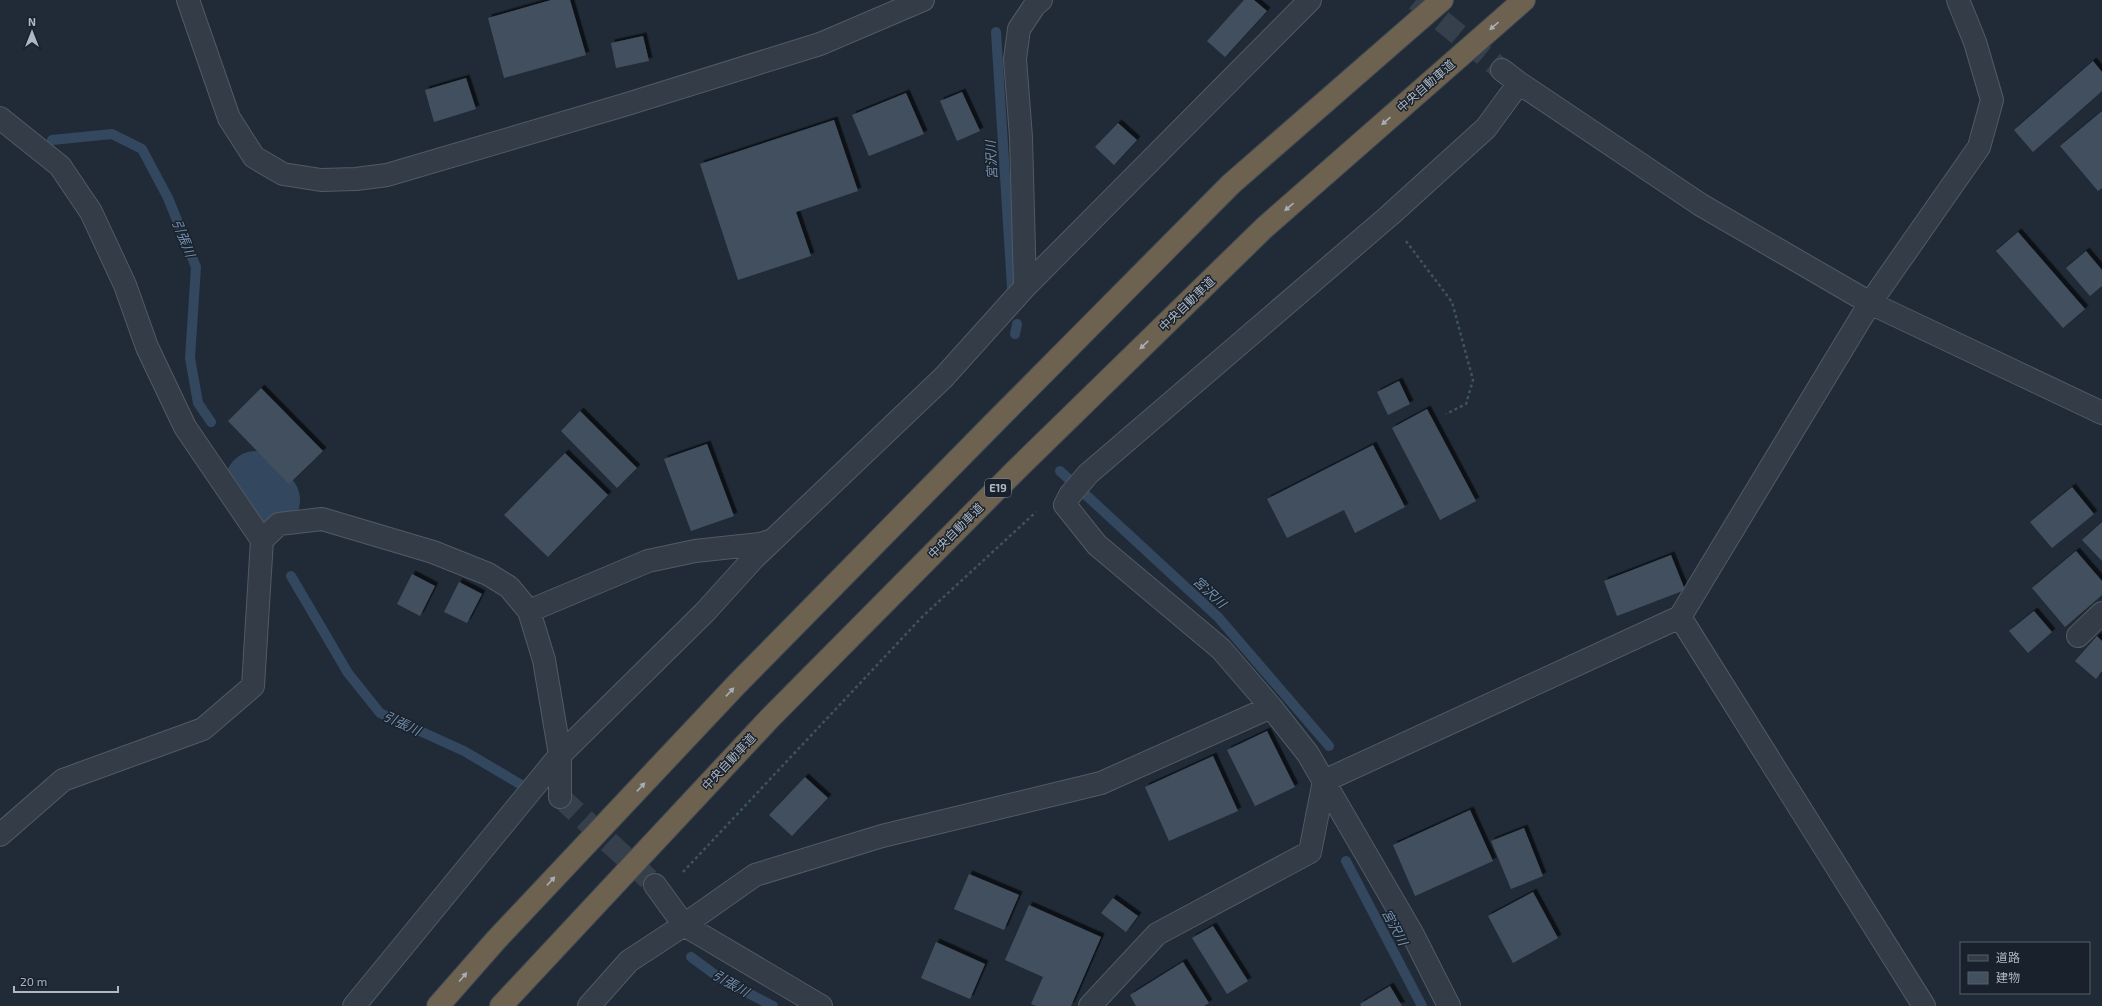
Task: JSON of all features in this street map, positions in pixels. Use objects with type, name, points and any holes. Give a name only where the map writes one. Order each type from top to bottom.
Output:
[{"type":"highway","points":[[438,1006],[501,934],[738,684],[1226,190],[1442,0]]},
{"type":"highway","name":"中央自動車道","points":[[501,1006],[770,718],[1017,468],[1264,228],[1524,0]]},
{"type":"street","points":[[188,0],[229,118],[254,157],[283,174],[321,180],[356,179],[387,175],[624,105],[820,44],[923,0]]},
{"type":"street","points":[[1025,287],[1021,137],[1015,59],[1019,29],[1035,5],[1041,0]]},
{"type":"street","points":[[354,1006],[560,755],[705,612],[753,559],[944,377],[1025,287],[1310,0]]},
{"type":"street","points":[[1324,781],[1680,617],[1870,303],[1979,147],[1992,100],[1975,42],[1958,0]]},
{"type":"street","points":[[1502,70],[1519,84],[1701,205],[1870,303],[2102,413]]},
{"type":"street","points":[[1449,1006],[1412,933],[1308,754],[1271,707],[1221,649],[1097,545],[1068,500],[1088,474],[1390,214],[1486,128],[1519,84]]},
{"type":"street","points":[[0,118],[60,166],[91,212],[125,285],[147,347],[185,427],[262,540],[253,686],[202,729],[63,780],[0,834]]},
{"type":"street","points":[[262,540],[279,524],[322,519],[433,552],[488,574],[509,587],[529,611],[544,660],[560,755],[560,797]]},
{"type":"street","points":[[529,611],[648,561],[695,551],[760,544],[774,540]]},
{"type":"street","points":[[2078,636],[2102,613]]},
{"type":"street","points":[[1680,617],[1924,1006]]},
{"type":"street","points":[[589,1006],[628,961],[684,925],[755,875],[882,836],[1101,782],[1271,707]]},
{"type":"street","points":[[1090,1006],[1157,934],[1310,852],[1324,781]]},
{"type":"street","points":[[658,890],[684,925],[820,1006]]},
{"type":"path","points":[[1390,214],[1413,252],[1452,302],[1454,309],[1473,380],[1466,404],[1446,414]]},
{"type":"path","points":[[658,890],[923,616],[1051,499],[1068,500]]},
{"type":"building","points":[[551,0],[570,0],[586,55],[504,78],[488,18]]},
{"type":"building","points":[[1244,0],[1254,0],[1267,11],[1225,57],[1207,41]]},
{"type":"building","points":[[643,36],[649,61],[616,68],[611,43]]},
{"type":"building","points":[[2093,61],[2102,72],[2102,91],[2033,152],[2014,130]]},
{"type":"building","points":[[466,78],[476,109],[434,122],[425,90]]},
{"type":"building","points":[[962,92],[980,131],[957,141],[940,101]]},
{"type":"building","points":[[906,93],[924,134],[869,156],[852,115]]},
{"type":"building","points":[[2102,111],[2102,188],[2098,191],[2060,146]]},
{"type":"building","points":[[834,120],[858,191],[796,212],[811,256],[738,280],[700,164]]},
{"type":"building","points":[[1118,123],[1137,140],[1114,165],[1095,147]]},
{"type":"building","points":[[2018,232],[2085,309],[2063,328],[1996,251]]},
{"type":"building","points":[[2086,251],[2102,270],[2102,286],[2090,296],[2066,268]]},
{"type":"building","points":[[1399,381],[1410,404],[1388,415],[1377,392]]},
{"type":"building","points":[[261,388],[323,451],[289,484],[228,421]]},
{"type":"building","points":[[1427,409],[1476,501],[1440,520],[1392,428]]},
{"type":"building","points":[[580,411],[637,468],[617,488],[561,431]]},
{"type":"building","points":[[707,444],[734,516],[691,531],[664,459]]},
{"type":"building","points":[[1373,445],[1405,507],[1355,533],[1344,510],[1287,538],[1267,499]]},
{"type":"building","points":[[565,453],[608,495],[548,557],[504,515]]},
{"type":"building","points":[[2072,487],[2094,514],[2052,548],[2030,522]]},
{"type":"building","points":[[2102,522],[2102,561],[2082,540]]},
{"type":"building","points":[[2076,551],[2102,581],[2102,595],[2065,627],[2032,588]]},
{"type":"building","points":[[1671,555],[1685,590],[1617,616],[1604,581]]},
{"type":"building","points":[[412,574],[435,586],[420,616],[397,604]]},
{"type":"building","points":[[459,582],[482,594],[467,623],[444,612]]},
{"type":"building","points":[[2034,611],[2052,632],[2028,653],[2009,631]]},
{"type":"building","points":[[2097,636],[2102,641],[2102,671],[2096,679],[2075,661]]},
{"type":"building","points":[[1267,731],[1295,787],[1255,806],[1227,750]]},
{"type":"building","points":[[1213,756],[1238,811],[1169,841],[1145,787]]},
{"type":"building","points":[[805,777],[828,798],[792,836],[769,815]]},
{"type":"building","points":[[1470,810],[1493,861],[1415,896],[1393,845]]},
{"type":"building","points":[[1524,828],[1543,876],[1511,889],[1491,841]]},
{"type":"building","points":[[969,874],[1019,895],[1004,930],[954,909]]},
{"type":"building","points":[[1533,892],[1558,938],[1513,963],[1488,916]]},
{"type":"building","points":[[1113,898],[1138,916],[1126,932],[1101,913]]},
{"type":"building","points":[[1029,905],[1101,937],[1071,1006],[1036,1006],[1031,1004],[1043,977],[1005,960]]},
{"type":"building","points":[[1213,926],[1248,981],[1227,994],[1192,938]]},
{"type":"building","points":[[936,942],[985,964],[970,999],[921,978]]},
{"type":"building","points":[[1183,962],[1209,1003],[1204,1006],[1136,1006],[1130,995]]},
{"type":"building","points":[[1390,986],[1402,1006],[1361,1006],[1360,1004]]},
{"type":"waterway","name":"宮沢川","points":[[996,32],[1012,288]]},
{"type":"waterway","name":"引張川","points":[[52,140],[112,134],[142,149],[168,198],[196,267],[190,358],[198,403],[211,422]]},
{"type":"waterway","name":"宮沢川","points":[[1015,334],[1017,324]]},
{"type":"waterway","name":"宮沢川","points":[[1060,471],[1218,617],[1329,746]]},
{"type":"waterway","name":"引張川","points":[[256,482],[269,500]]},
{"type":"waterway","name":"引張川","points":[[291,576],[348,673],[380,713],[464,751],[525,787]]},
{"type":"waterway","name":"宮沢川","points":[[1346,861],[1422,1006]]},
{"type":"waterway","name":"引張川","points":[[691,957],[721,979],[773,1006]]},
{"type":"tunnel","points":[[1416,0],[1502,70]]},
{"type":"tunnel","points":[[560,797],[655,885]]}]
